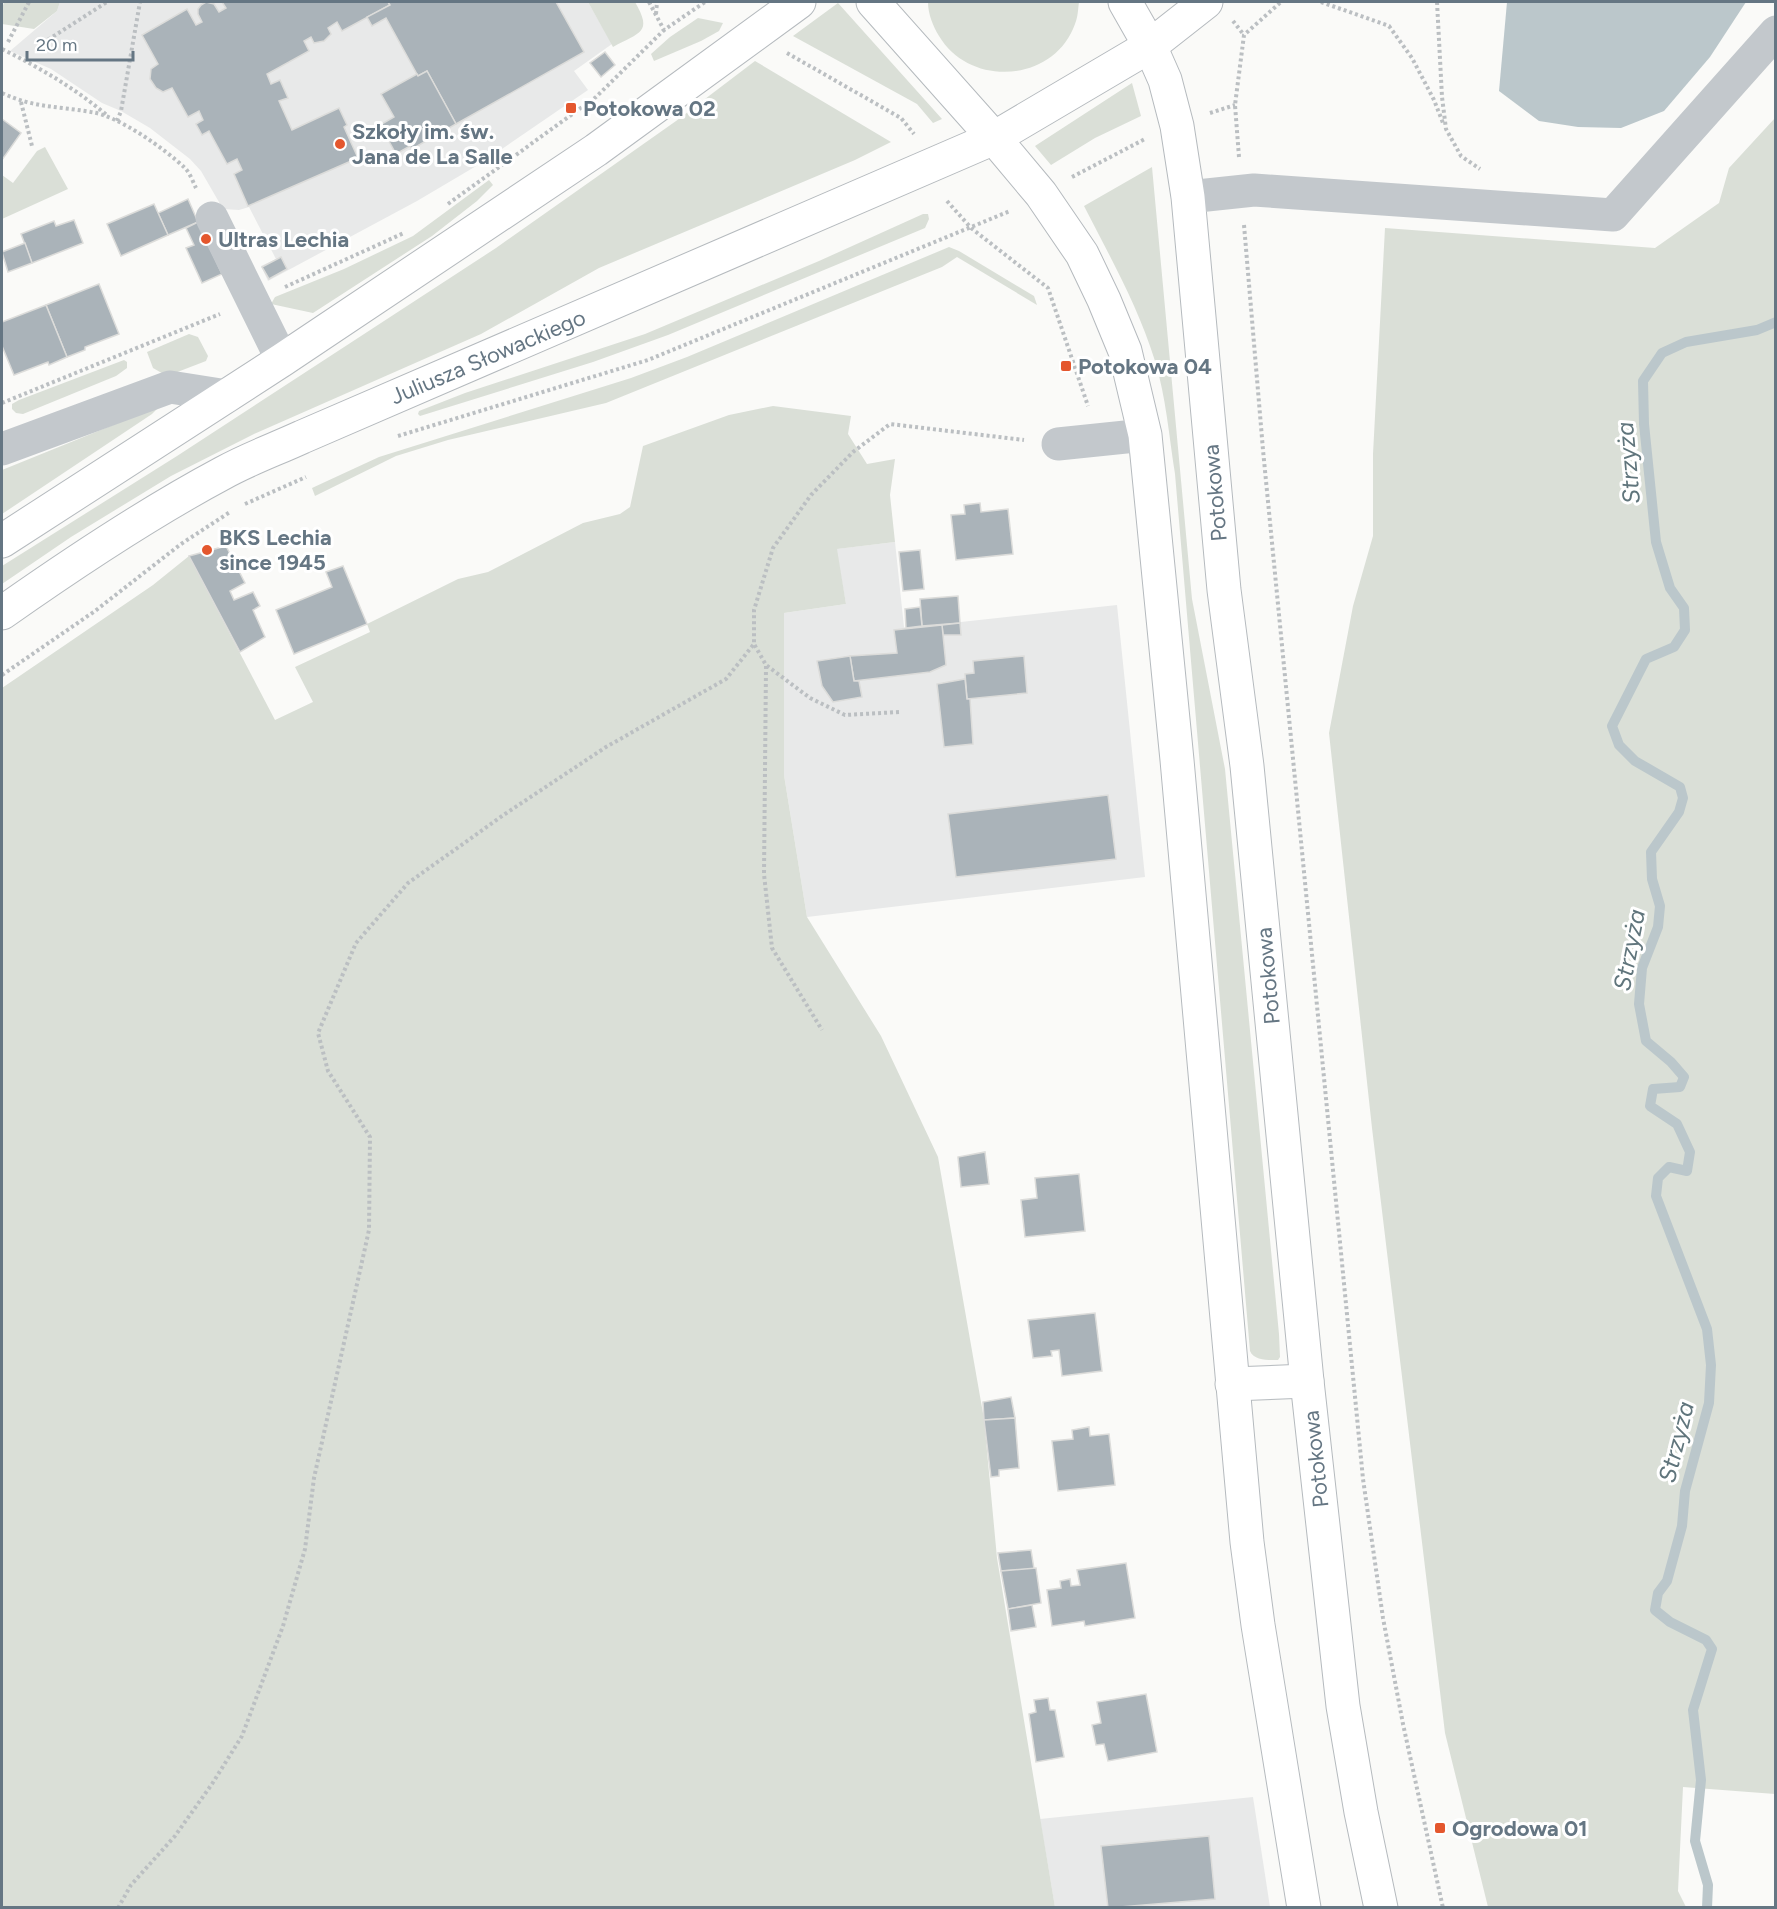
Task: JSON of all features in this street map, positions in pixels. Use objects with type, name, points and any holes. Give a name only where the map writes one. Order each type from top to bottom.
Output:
[{"type":"main road","points":[[2,541],[282,360],[596,150],[799,2]]},
{"type":"main road","points":[[873,2],[1041,194],[1082,254],[1125,351],[1145,435],[1177,760],[1232,1384],[1257,1613],[1304,1908]]},
{"type":"main road","name":"Potokowa","points":[[1125,2],[1150,46],[1165,80],[1177,126],[1188,197],[1224,590],[1247,766],[1307,1381],[1343,1706],[1361,1812],[1381,1908]]},
{"type":"main road","points":[[1150,46],[1206,2]]},
{"type":"main road","name":"Juliusza Słowackiego","points":[[2,613],[70,565],[224,472],[994,138],[1150,46]]},
{"type":"main road","points":[[1232,1384],[1307,1381]]},
{"type":"lane","points":[[1188,197],[1254,190],[1613,215],[1776,32]]},
{"type":"lane","points":[[212,218],[282,360]]},
{"type":"lane","points":[[2,449],[170,387],[226,396]]},
{"type":"lane","points":[[1058,444],[1145,435]]},
{"type":"path","points":[[8,42],[29,2]]},
{"type":"path","points":[[43,43],[107,2]]},
{"type":"path","points":[[117,121],[121,111],[140,2]]},
{"type":"path","points":[[649,2],[664,30]]},
{"type":"path","points":[[656,15],[657,2]]},
{"type":"path","points":[[441,209],[596,97],[664,30],[705,2]]},
{"type":"path","points":[[1238,153],[1235,105],[1244,34],[1281,2]]},
{"type":"path","points":[[1321,2],[1389,26],[1412,58],[1461,156],[1486,174]]},
{"type":"path","points":[[1437,2],[1446,129]]},
{"type":"path","points":[[2,49],[79,92],[111,118]]},
{"type":"path","points":[[783,51],[901,118],[916,138]]},
{"type":"path","points":[[2,93],[21,102],[38,106],[94,112],[138,132],[186,169],[212,218]]},
{"type":"path","points":[[21,102],[33,146]]},
{"type":"path","points":[[1210,113],[1235,105]]},
{"type":"path","points":[[1069,179],[1148,137]]},
{"type":"path","points":[[1242,192],[1264,462],[1363,1479],[1383,1618],[1403,1724],[1443,1908]]},
{"type":"path","points":[[947,201],[970,228],[1048,288],[1088,407]]},
{"type":"path","points":[[395,437],[648,360],[1020,206]]},
{"type":"path","points":[[2,403],[252,301],[412,230]]},
{"type":"path","points":[[899,712],[845,715],[810,698],[766,665],[754,644],[754,610],[773,548],[811,495],[853,452],[890,424],[1058,444]]},
{"type":"path","points":[[2,675],[95,611],[181,544],[229,513],[311,474]]},
{"type":"path","points":[[118,1908],[131,1885],[175,1836],[212,1785],[242,1736],[283,1626],[305,1549],[314,1478],[369,1230],[370,1137],[328,1071],[318,1033],[356,943],[408,883],[505,814],[606,747],[726,679],[754,644]]},
{"type":"path","points":[[766,665],[764,874],[772,948],[822,1030]]},
{"type":"shaded area","points":[[4,2],[60,2],[57,11],[34,29],[2,24]]},
{"type":"shaded area","name":"Szkoły im. św. Jana de La Salle","points":[[60,2],[588,2],[612,44],[574,71],[588,90],[483,162],[417,201],[268,281],[261,266],[276,259],[249,207],[239,210],[223,209],[201,171],[190,159],[150,128],[102,103],[51,69],[10,51],[57,11]]},
{"type":"shaded area","points":[[588,2],[635,2],[643,20],[643,26],[637,34],[613,47]]},
{"type":"shaded area","points":[[928,2],[1079,2],[1076,21],[1064,44],[1049,58],[1031,67],[1011,72],[990,71],[970,64],[953,53],[935,28]]},
{"type":"shaded area","points":[[1507,2],[1746,2],[1710,57],[1664,111],[1621,128],[1578,127],[1539,121],[1499,91]]},
{"type":"shaded area","points":[[838,3],[942,119],[933,123],[917,104],[793,36]]},
{"type":"shaded area","points":[[698,18],[723,23],[719,31],[701,41],[654,61],[651,54],[670,37]]},
{"type":"shaded area","points":[[755,61],[891,142],[855,160],[599,268],[481,334],[254,434],[171,476],[71,537],[2,584],[2,566],[177,456],[496,248],[676,121]]},
{"type":"shaded area","points":[[1132,83],[1141,116],[1095,138],[1051,165],[1035,146]]},
{"type":"shaded area","points":[[1775,118],[1775,1794],[1683,1787],[1678,1891],[1686,1907],[1488,1907],[1445,1733],[1372,1128],[1329,733],[1353,606],[1373,536],[1373,454],[1385,228],[1655,248],[1719,203],[1729,168]]},
{"type":"shaded area","points":[[45,147],[68,189],[2,219],[2,175],[13,183],[37,151]]},
{"type":"shaded area","points":[[1152,167],[1192,599],[1225,769],[1279,1334],[1280,1357],[1278,1360],[1258,1358],[1250,1351],[1175,474],[1165,403],[1155,361],[1140,321],[1084,206]]},
{"type":"shaded area","points":[[489,180],[493,185],[477,201],[432,236],[313,313],[271,304],[275,297],[344,269],[413,236]]},
{"type":"shaded area","points":[[923,214],[928,214],[929,219],[925,228],[668,335],[593,362],[420,416],[418,414],[419,411],[465,393],[645,334],[819,261]]},
{"type":"shaded area","points":[[949,247],[1034,296],[1037,305],[957,257],[942,267],[606,403],[448,440],[396,456],[315,496],[312,488],[379,457],[631,378],[687,357]]},
{"type":"shaded area","points":[[189,334],[198,337],[208,356],[206,361],[167,376],[153,368],[147,352]]},
{"type":"shaded area","points":[[124,360],[127,362],[127,368],[116,376],[23,414],[16,413],[12,409],[12,404],[19,400]]},
{"type":"shaded area","points":[[160,406],[152,414],[2,514],[2,470]]},
{"type":"shaded area","points":[[773,406],[851,416],[848,434],[867,464],[895,459],[890,495],[895,542],[837,549],[846,604],[784,613],[784,775],[807,917],[881,1036],[938,1157],[984,1419],[997,1558],[1055,1907],[2,1908],[2,688],[153,585],[189,556],[275,720],[313,702],[295,667],[370,632],[367,624],[458,579],[488,572],[583,523],[620,514],[630,507],[643,446],[729,415]]},
{"type":"shaded area","points":[[895,542],[904,627],[906,628],[1117,605],[1145,877],[807,917],[784,775],[784,613],[846,604],[836,549]]},
{"type":"shaded area","points":[[1253,1797],[1270,1907],[1055,1907],[1040,1819]]},
{"type":"building","points":[[206,2],[214,4],[219,12],[226,8],[222,2],[388,2],[390,5],[342,31],[337,22],[328,28],[331,34],[324,41],[314,43],[311,37],[304,41],[309,51],[267,74],[271,84],[280,80],[288,98],[279,101],[292,130],[339,108],[347,125],[344,127],[358,158],[248,206],[234,174],[242,170],[237,159],[227,164],[209,131],[202,135],[196,124],[203,120],[199,111],[188,117],[172,88],[163,92],[156,88],[150,79],[151,69],[158,64],[142,35],[187,9],[196,25],[202,22],[198,9]]},
{"type":"building","points":[[388,2],[556,2],[584,52],[456,124],[427,71],[418,76],[386,18],[372,26],[367,17],[390,5]]},
{"type":"building","points":[[605,52],[615,65],[601,77],[590,63]]},
{"type":"building","points":[[427,71],[456,124],[412,149],[410,146],[396,154],[380,125],[394,117],[381,94]]},
{"type":"building","points":[[2,119],[21,133],[2,160]]},
{"type":"building","points":[[188,199],[198,222],[168,235],[158,213]]},
{"type":"building","points":[[154,204],[168,235],[121,256],[107,224]]},
{"type":"building","points":[[74,220],[83,243],[32,263],[21,234],[54,221],[56,226]]},
{"type":"building","points":[[198,222],[222,274],[202,283],[186,248],[194,245],[186,228]]},
{"type":"building","points":[[25,243],[32,263],[8,272],[2,252]]},
{"type":"building","points":[[281,257],[287,269],[269,279],[262,267]]},
{"type":"building","points":[[99,284],[119,334],[85,347],[85,350],[67,357],[46,305]]},
{"type":"building","points":[[46,305],[67,357],[14,375],[2,346],[2,322]]},
{"type":"building","points":[[980,503],[981,512],[1008,509],[1013,554],[956,560],[951,515],[965,514],[964,505]]},
{"type":"building","points":[[226,546],[245,583],[230,591],[234,600],[253,592],[260,606],[253,610],[265,637],[240,652],[189,556]]},
{"type":"building","points":[[920,550],[924,589],[903,591],[899,552]]},
{"type":"building","points":[[343,566],[367,624],[294,654],[276,610],[332,587],[326,572]]},
{"type":"building","points":[[958,596],[960,623],[922,626],[920,599]]},
{"type":"building","points":[[920,607],[922,626],[906,628],[905,609]]},
{"type":"building","points":[[960,623],[961,635],[943,635],[942,625]]},
{"type":"building","points":[[942,625],[946,665],[930,672],[854,681],[850,656],[897,653],[894,630]]},
{"type":"building","points":[[850,656],[854,681],[859,681],[862,697],[833,702],[822,686],[817,661]]},
{"type":"building","points":[[1024,656],[1027,693],[967,699],[965,674],[974,673],[973,661]]},
{"type":"building","points":[[965,679],[967,699],[970,699],[973,744],[944,747],[937,684]]},
{"type":"building","points":[[1108,795],[1116,859],[956,877],[948,814]]},
{"type":"building","points":[[985,1152],[989,1184],[961,1187],[958,1157]]},
{"type":"building","points":[[1079,1174],[1085,1231],[1025,1237],[1021,1200],[1037,1198],[1035,1178]]},
{"type":"building","points":[[1095,1313],[1102,1371],[1062,1376],[1059,1350],[1051,1351],[1052,1356],[1033,1358],[1028,1320]]},
{"type":"building","points":[[1011,1397],[1015,1418],[984,1420],[983,1402]]},
{"type":"building","points":[[1015,1418],[1019,1468],[999,1470],[999,1476],[991,1477],[984,1420]]},
{"type":"building","points":[[1089,1427],[1090,1436],[1109,1434],[1115,1485],[1058,1491],[1052,1441],[1073,1439],[1072,1430]]},
{"type":"building","points":[[1031,1550],[1034,1569],[1001,1571],[998,1553]]},
{"type":"building","points":[[1126,1563],[1135,1618],[1085,1626],[1084,1621],[1052,1626],[1047,1590],[1061,1588],[1060,1581],[1070,1579],[1071,1586],[1080,1585],[1077,1570]]},
{"type":"building","points":[[1036,1568],[1041,1603],[1008,1609],[1001,1571]]},
{"type":"building","points":[[1032,1605],[1036,1627],[1011,1631],[1008,1609]]},
{"type":"building","points":[[1146,1694],[1157,1752],[1108,1761],[1104,1744],[1096,1745],[1092,1725],[1101,1723],[1097,1702]]},
{"type":"building","points":[[1048,1698],[1050,1710],[1055,1710],[1064,1757],[1036,1762],[1029,1714],[1036,1712],[1034,1700]]},
{"type":"building","points":[[1209,1836],[1215,1899],[1108,1908],[1101,1846]]},
{"type":"waterway","name":"Strzyża","points":[[1707,1908],[1708,1885],[1695,1841],[1701,1780],[1693,1710],[1712,1649],[1706,1640],[1670,1622],[1655,1610],[1658,1593],[1667,1581],[1682,1526],[1685,1491],[1709,1403],[1711,1365],[1707,1329],[1656,1196],[1658,1178],[1669,1167],[1687,1171],[1690,1152],[1677,1124],[1650,1106],[1653,1089],[1680,1087],[1684,1077],[1671,1062],[1646,1041],[1639,1004],[1642,968],[1658,927],[1660,906],[1652,879],[1651,852],[1679,812],[1683,798],[1680,787],[1635,761],[1619,745],[1612,726],[1646,659],[1674,647],[1685,630],[1684,608],[1670,588],[1656,542],[1644,424],[1643,381],[1662,353],[1686,342],[1757,330],[1776,322]]},
{"type":"place","name":"Potokowa 02","points":[[571,108]]},
{"type":"place","name":"Szkoły im. św. Jana de La Salle","points":[[340,144]]},
{"type":"place","name":"Ultras Lechia","points":[[206,239]]},
{"type":"place","name":"Potokowa 04","points":[[1066,366]]},
{"type":"place","name":"BKS Lechia since 1945","points":[[207,550]]},
{"type":"place","name":"Ogrodowa 01","points":[[1440,1828]]}]
